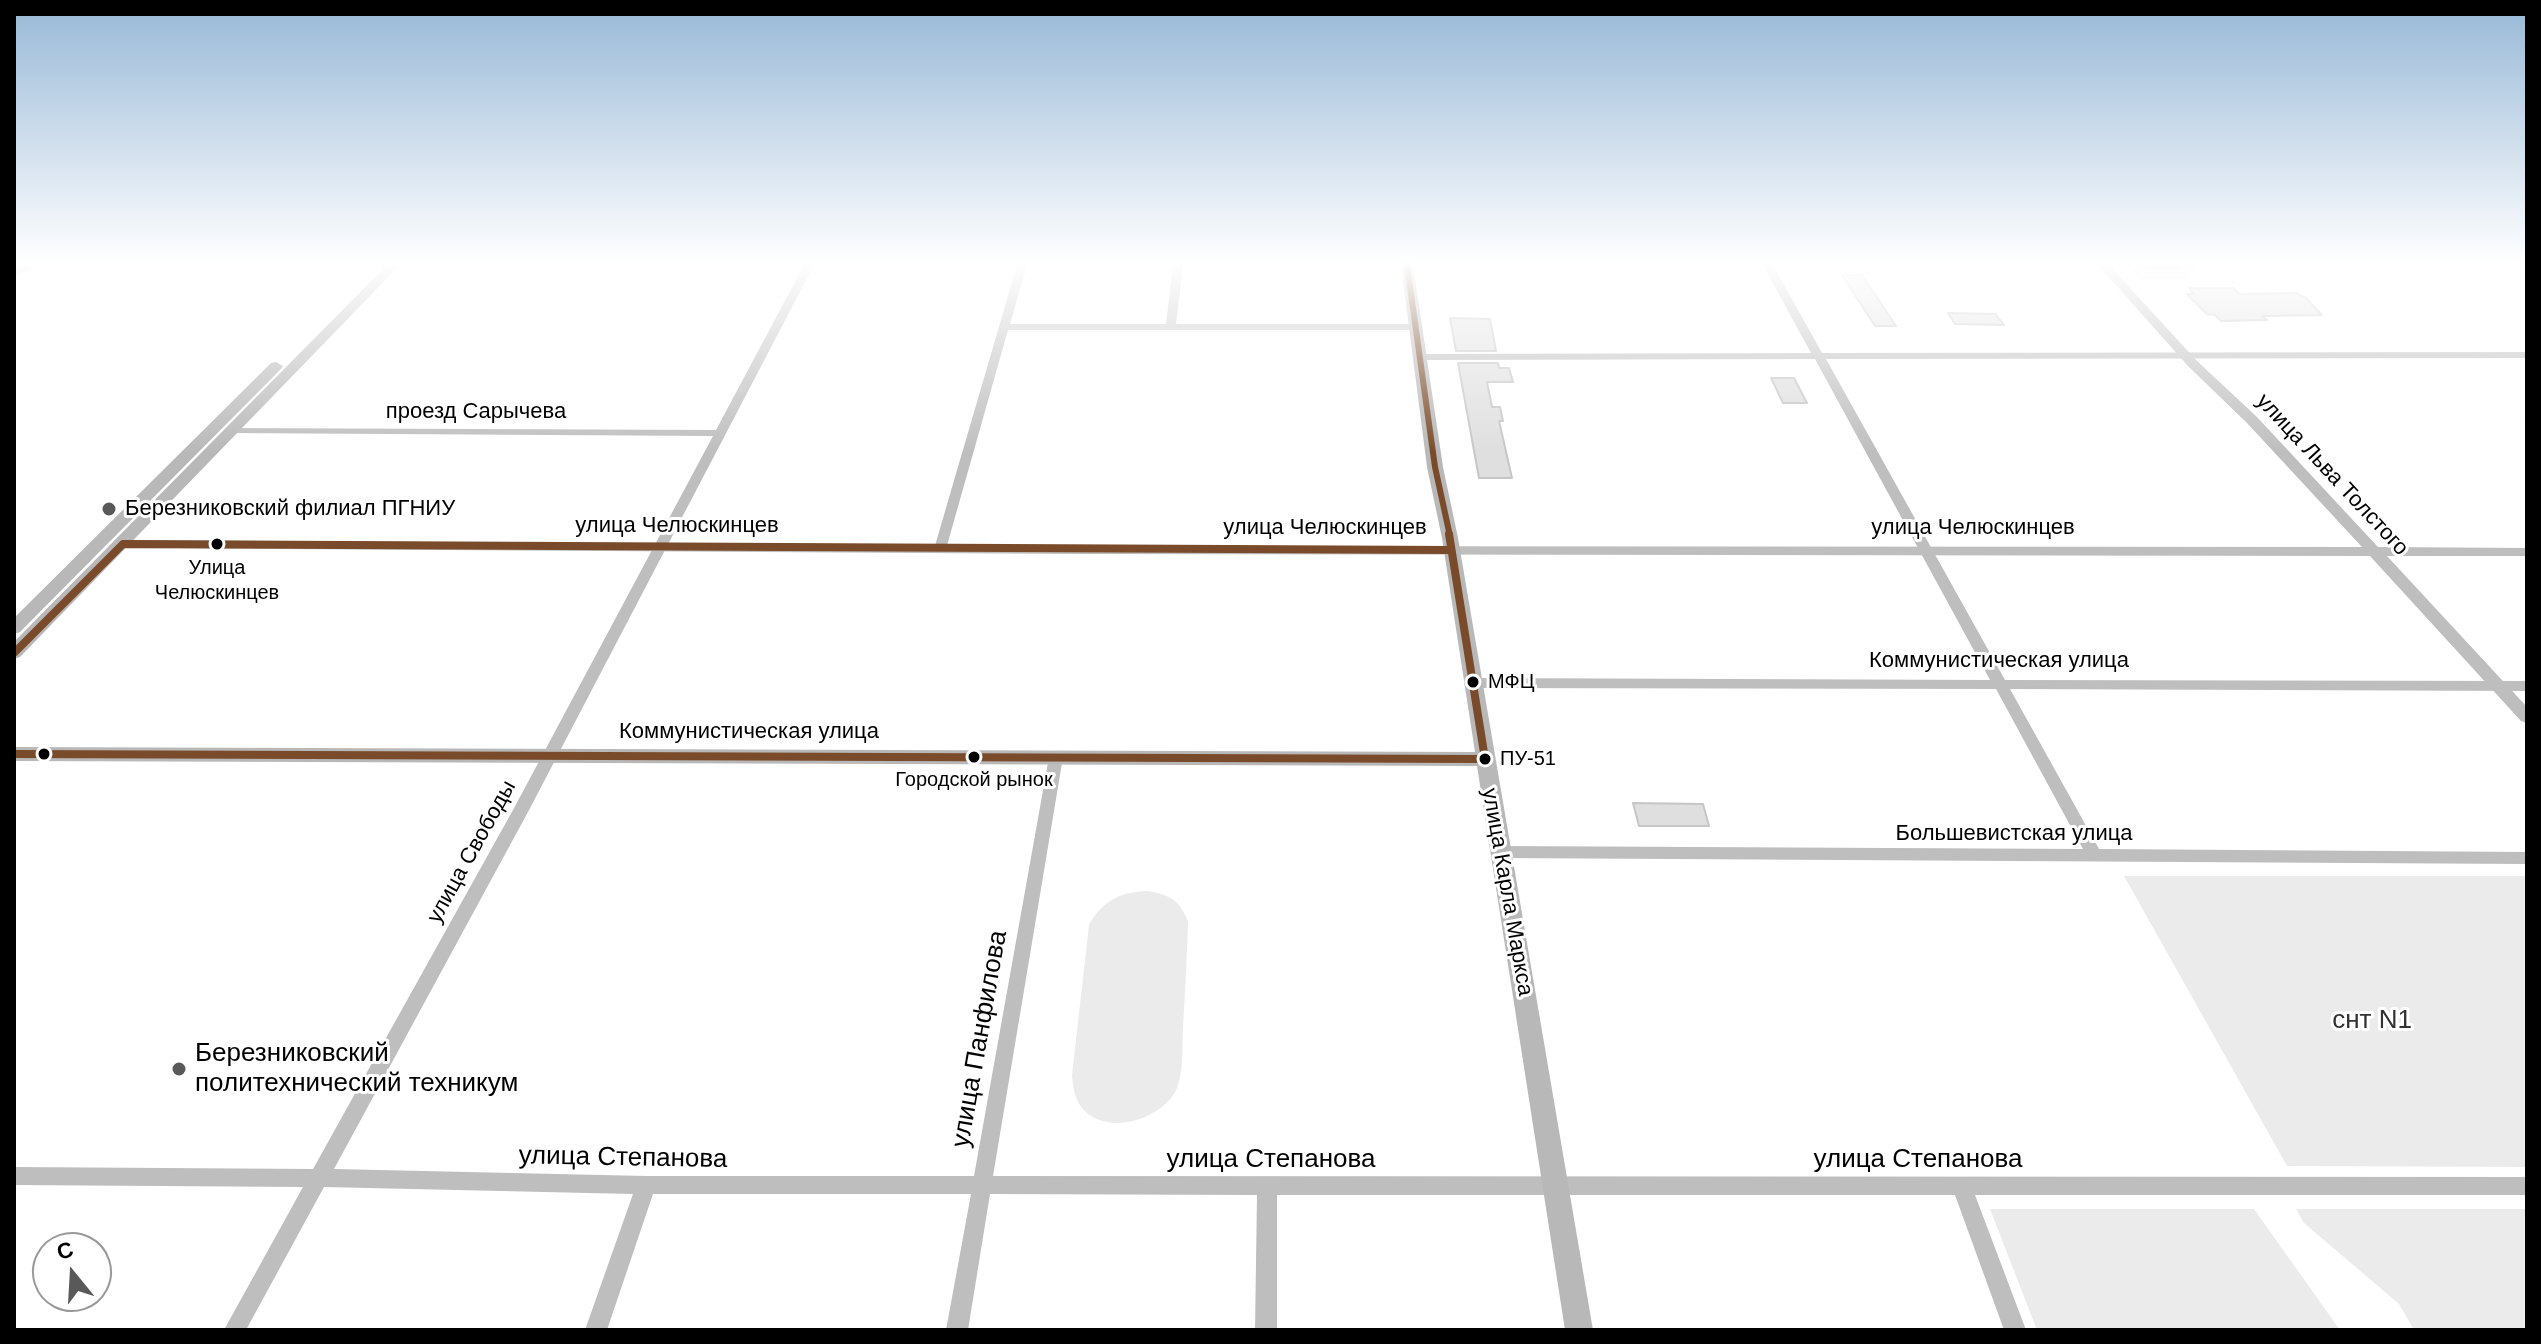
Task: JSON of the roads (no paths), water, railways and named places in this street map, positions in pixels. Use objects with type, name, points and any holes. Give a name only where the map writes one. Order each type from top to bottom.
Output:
[{"type":"main road","points":[[14,628],[314,328]]},
{"type":"main road","points":[[14,653],[332,328]]},
{"type":"main road","name":"улица Карла Маркса","points":[[1418,328],[1435,467],[1579,1330]]},
{"type":"main road","name":"Коммунистическая улица","points":[[14,754],[1485,759]]},
{"type":"street","name":"улица Свободы","points":[[235,1330],[549,756],[776,328]]},
{"type":"street","points":[[940,549],[1004,328]]},
{"type":"street","points":[[1804,328],[2095,856]]},
{"type":"street","name":"улица Льва Толстого","points":[[2160,328],[2252,420],[2527,717]]},
{"type":"street","points":[[1422,357],[2527,355]]},
{"type":"street","name":"проезд Сарычева","points":[[231,430],[720,433]]},
{"type":"street","name":"улица Челюскинцев","points":[[123,544],[2527,552]]},
{"type":"street","name":"Коммунистическая улица","points":[[1471,683],[2527,686]]},
{"type":"street","name":"улица Панфилова","points":[[957,1330],[1056,757]]},
{"type":"street","name":"Большевистская улица","points":[[1500,852],[2527,858]]},
{"type":"street","name":"улица Степанова","points":[[14,1176],[646,1185],[2527,1186]]},
{"type":"street","points":[[596,1330],[646,1185]]},
{"type":"street","points":[[1266,1330],[1267,1186]]},
{"type":"street","points":[[1962,1186],[2015,1330]]},
{"type":"place","name":"Березниковский филиал ПГНИУ","points":[[109,509]]},
{"type":"place","name":"Улица Челюскинцев","points":[[217,544]]},
{"type":"place","name":"МФЦ","points":[[1473,682]]},
{"type":"place","name":"Городской рынок","points":[[974,757]]},
{"type":"place","name":"ПУ-51","points":[[1485,759]]},
{"type":"place","name":"Березниковский политехнический техникум","points":[[179,1069]]},
{"type":"park label","name":"снт N1","points":[[2372,1021]]}]
